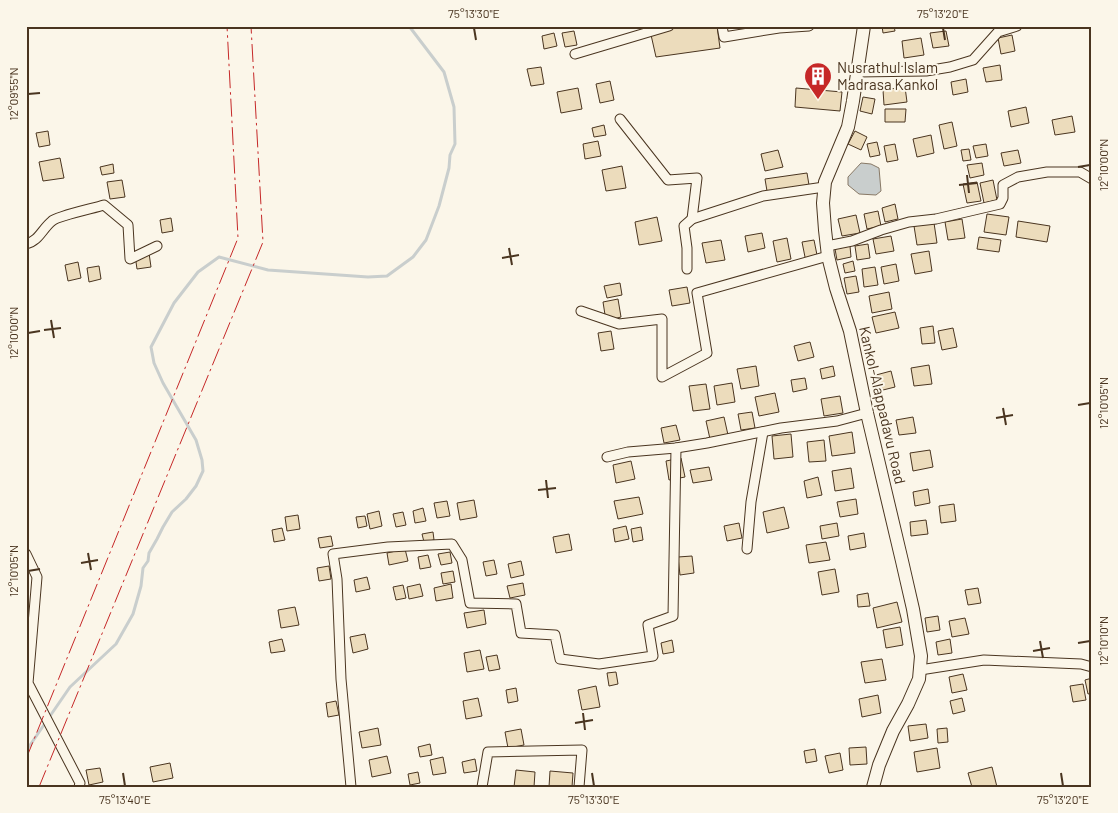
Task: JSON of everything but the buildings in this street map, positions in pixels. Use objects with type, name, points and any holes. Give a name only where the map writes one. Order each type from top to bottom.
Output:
[{"type":"main road","name":"Kankol-Alappadavu Road","points":[[864,26],[848,127],[824,187],[823,203],[827,251],[836,288],[850,331],[867,413],[913,609],[920,656],[919,679],[893,731],[879,765],[873,787]]},
{"type":"street","points":[[575,54],[668,26]]},
{"type":"street","points":[[722,26],[724,37],[779,28],[809,26]]},
{"type":"street","points":[[857,72],[926,71],[950,67],[973,60],[998,32],[1017,26]]},
{"type":"street","points":[[620,119],[668,180],[697,178],[692,218]]},
{"type":"street","points":[[581,311],[619,324],[662,319],[662,377],[707,353],[697,292],[827,251],[881,230],[909,222],[936,219],[1000,204],[1003,198],[1003,185],[1018,178],[1047,172],[1080,172],[1092,179]]},
{"type":"street","points":[[686,269],[684,226],[692,218],[763,196],[824,187]]},
{"type":"street","points":[[26,244],[33,242],[42,234],[53,220],[104,205],[128,225],[130,259],[158,246]]},
{"type":"street","points":[[607,457],[628,452],[676,448],[837,421],[867,413]]},
{"type":"street","points":[[747,549],[751,502],[763,432]]},
{"type":"street","points":[[351,787],[341,679],[337,580],[334,554],[388,547],[452,544],[462,560],[470,603],[516,604],[521,633],[555,635],[560,659],[599,664],[653,656],[648,625],[673,616],[676,448]]},
{"type":"street","points":[[26,554],[37,577],[28,683],[80,782],[79,787]]},
{"type":"street","points":[[920,670],[984,660],[1081,664],[1092,667]]},
{"type":"street","points":[[482,787],[488,752],[582,750],[579,787]]},
{"type":"shaded area","points":[[861,163],[871,164],[879,168],[881,191],[876,195],[859,194],[848,185],[848,177]]},
{"type":"waterway","points":[[26,751],[70,687],[116,644],[133,614],[141,586],[143,568],[148,561],[149,553],[172,512],[196,486],[203,471],[196,440],[163,383],[154,363],[151,347],[174,303],[198,272],[219,257],[268,270],[368,277],[387,276],[413,257],[426,240],[439,206],[449,168],[450,155],[455,144],[454,107],[444,72],[409,26]]},
{"type":"power","points":[[26,759],[238,238],[227,26]]},
{"type":"power","points":[[39,787],[263,242],[251,26]]},
{"type":"place","name":"Nusrathul Islam Madrasa Kankol","points":[[818,100]]}]
